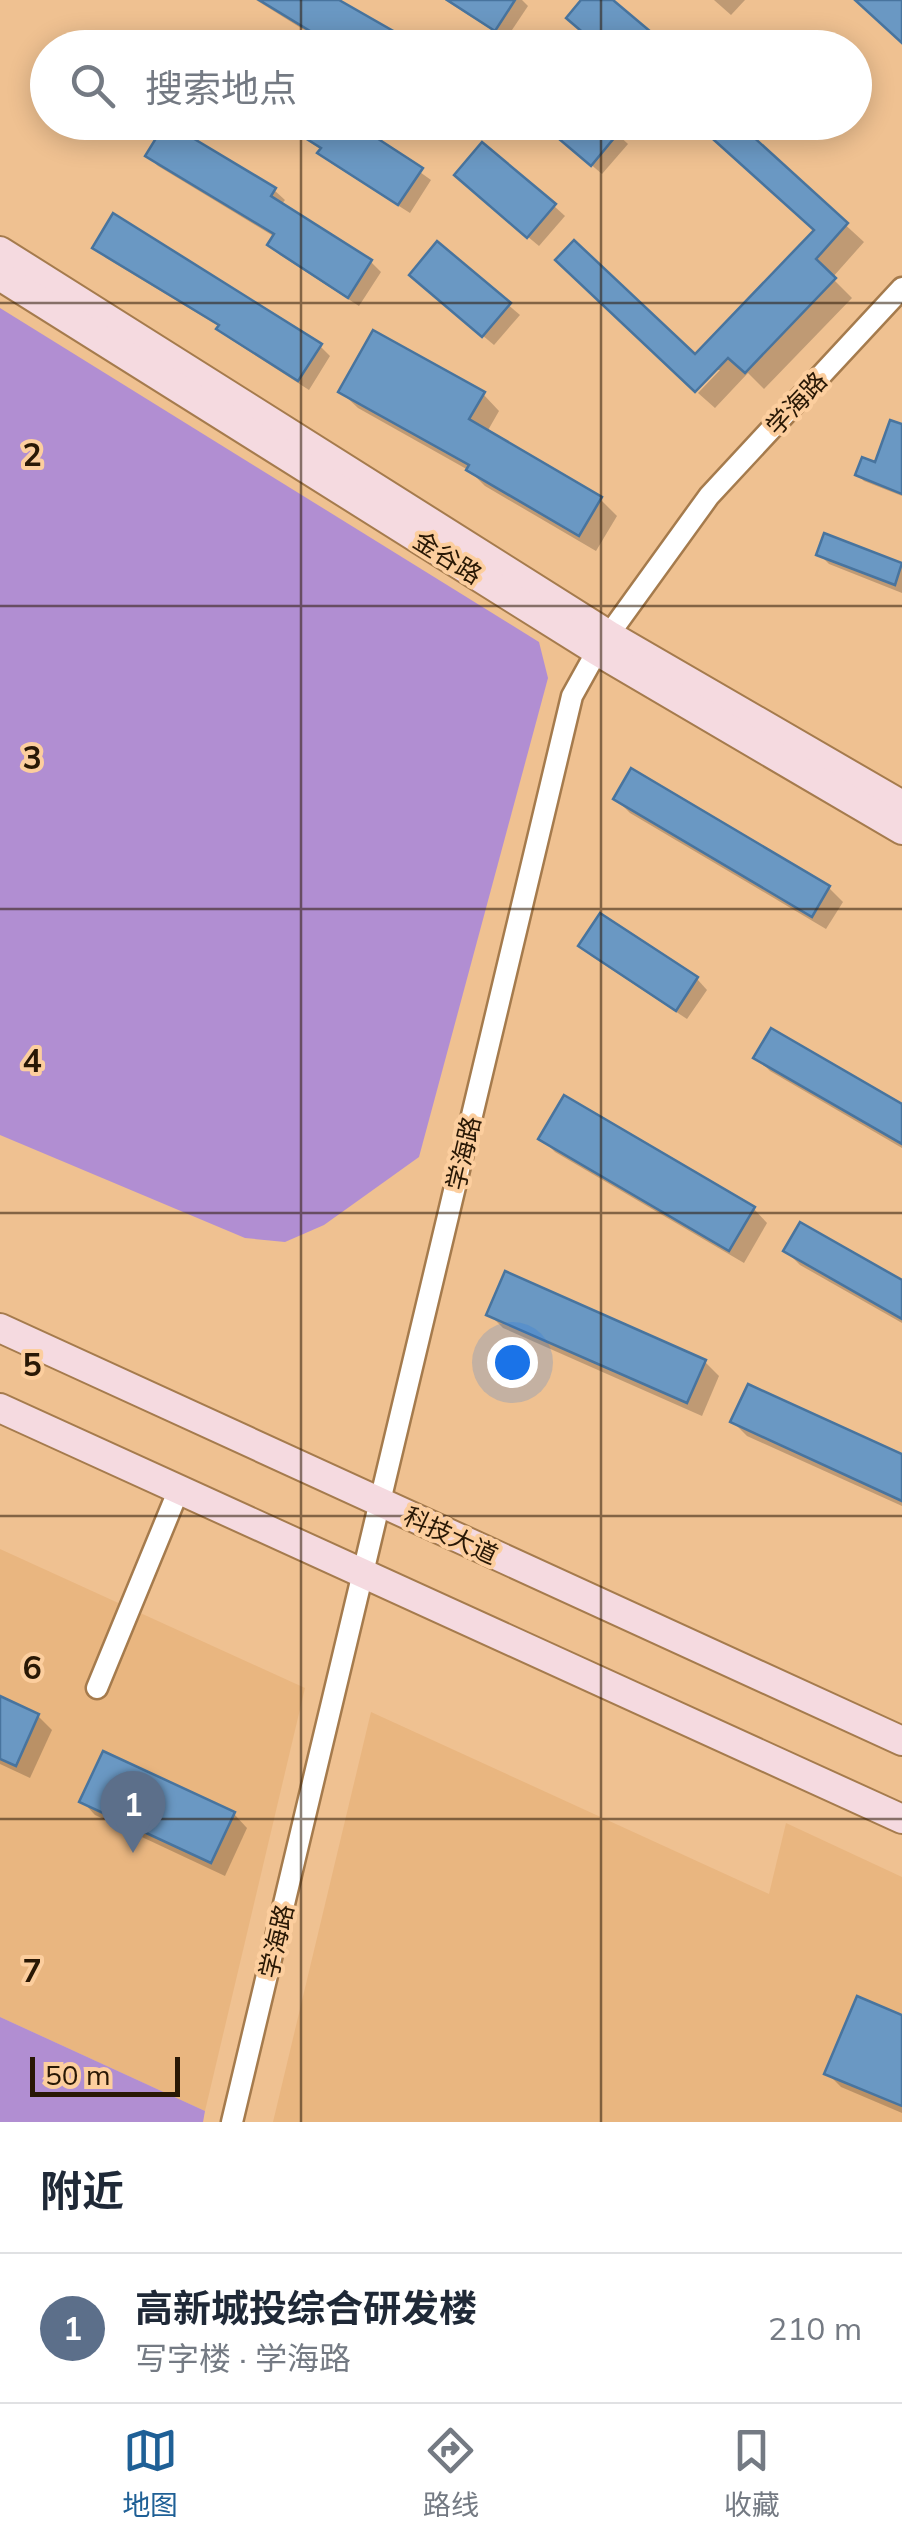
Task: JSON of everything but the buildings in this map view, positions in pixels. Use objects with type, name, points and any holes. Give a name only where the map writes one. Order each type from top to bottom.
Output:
[{"type":"street","name":"金谷路","points":[[0,251],[603,643],[902,805]]},
{"type":"street","name":"金谷路","points":[[0,276],[902,830]]},
{"type":"street","name":"学海路","points":[[232,2122],[572,696],[603,643],[710,496],[902,288]]},
{"type":"street","name":"科技大道","points":[[0,1328],[902,1741]]},
{"type":"street","points":[[0,1408],[902,1819]]},
{"type":"street","points":[[97,1688],[179,1489]]},
{"type":"shaded area","points":[[0,308],[539,642],[548,678],[419,1157],[324,1225],[285,1242],[245,1238],[0,1135]]},
{"type":"shaded area","points":[[0,1549],[305,1688],[205,2111],[0,2017]]},
{"type":"shaded area","points":[[371,1712],[769,1894],[786,1823],[902,1877],[902,2122],[273,2122]]},
{"type":"shaded area","points":[[0,2017],[205,2111],[203,2122],[0,2122]]},
{"type":"place","name":"高新城投综合研发楼","points":[[133,1853]]}]
